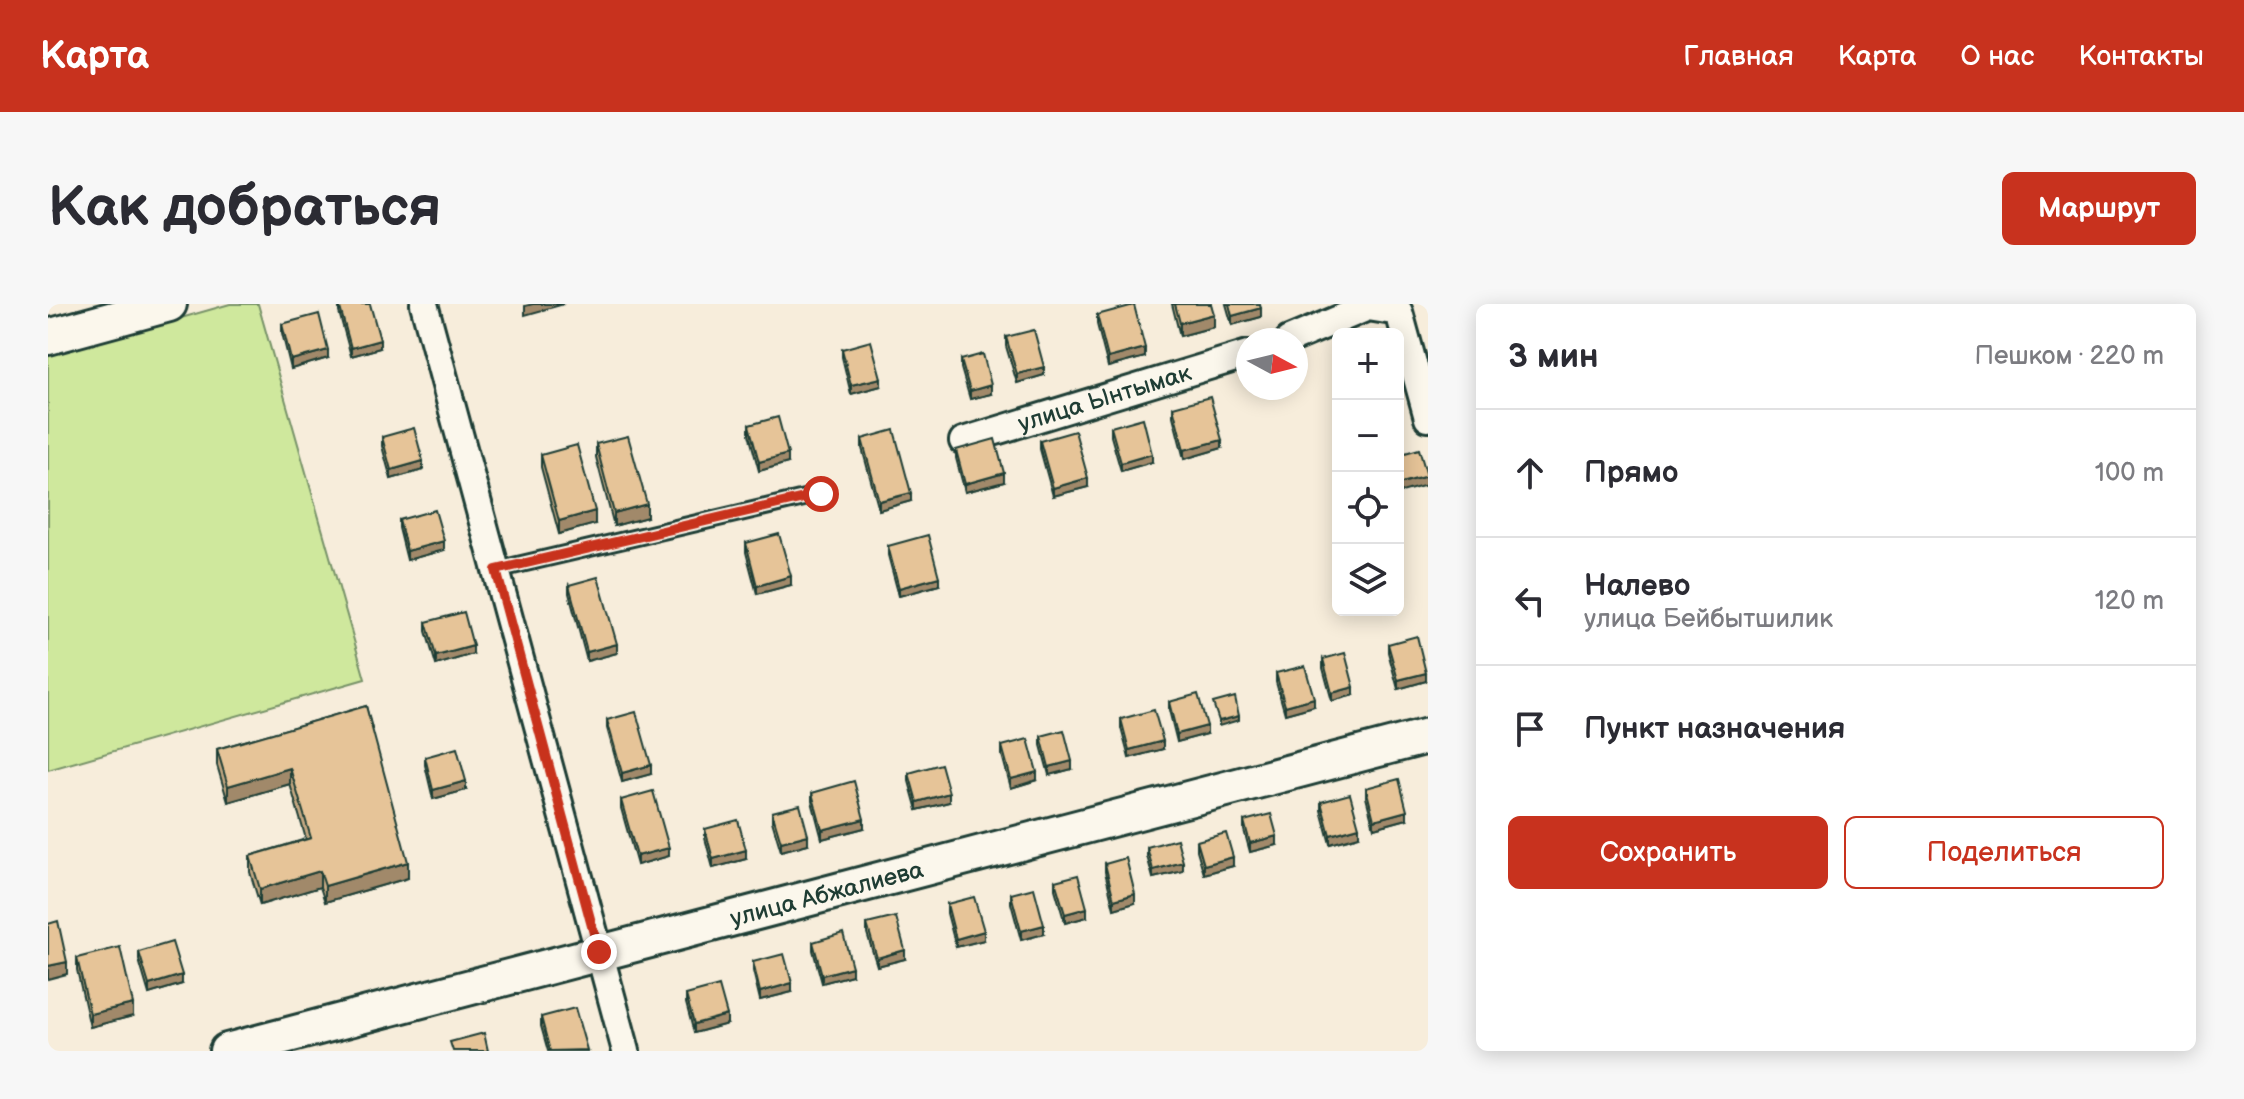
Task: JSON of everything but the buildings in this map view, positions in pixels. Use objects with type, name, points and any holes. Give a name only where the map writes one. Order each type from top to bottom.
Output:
[{"type":"street","points":[[48,337],[169,304]]},
{"type":"street","points":[[424,304],[626,1051]]},
{"type":"street","points":[[1308,332],[1368,307],[1399,312],[1428,418]]},
{"type":"street","name":"улица Ынтымак","points":[[963,441],[1236,358]]},
{"type":"street","name":"улица Абжалиева","points":[[227,1051],[1428,736]]},
{"type":"lane","points":[[496,570],[821,494]]},
{"type":"green space","points":[[230,304],[258,304],[365,679],[48,770],[48,356]]},
{"type":"route","points":[[599,952],[496,570],[821,494]]}]
